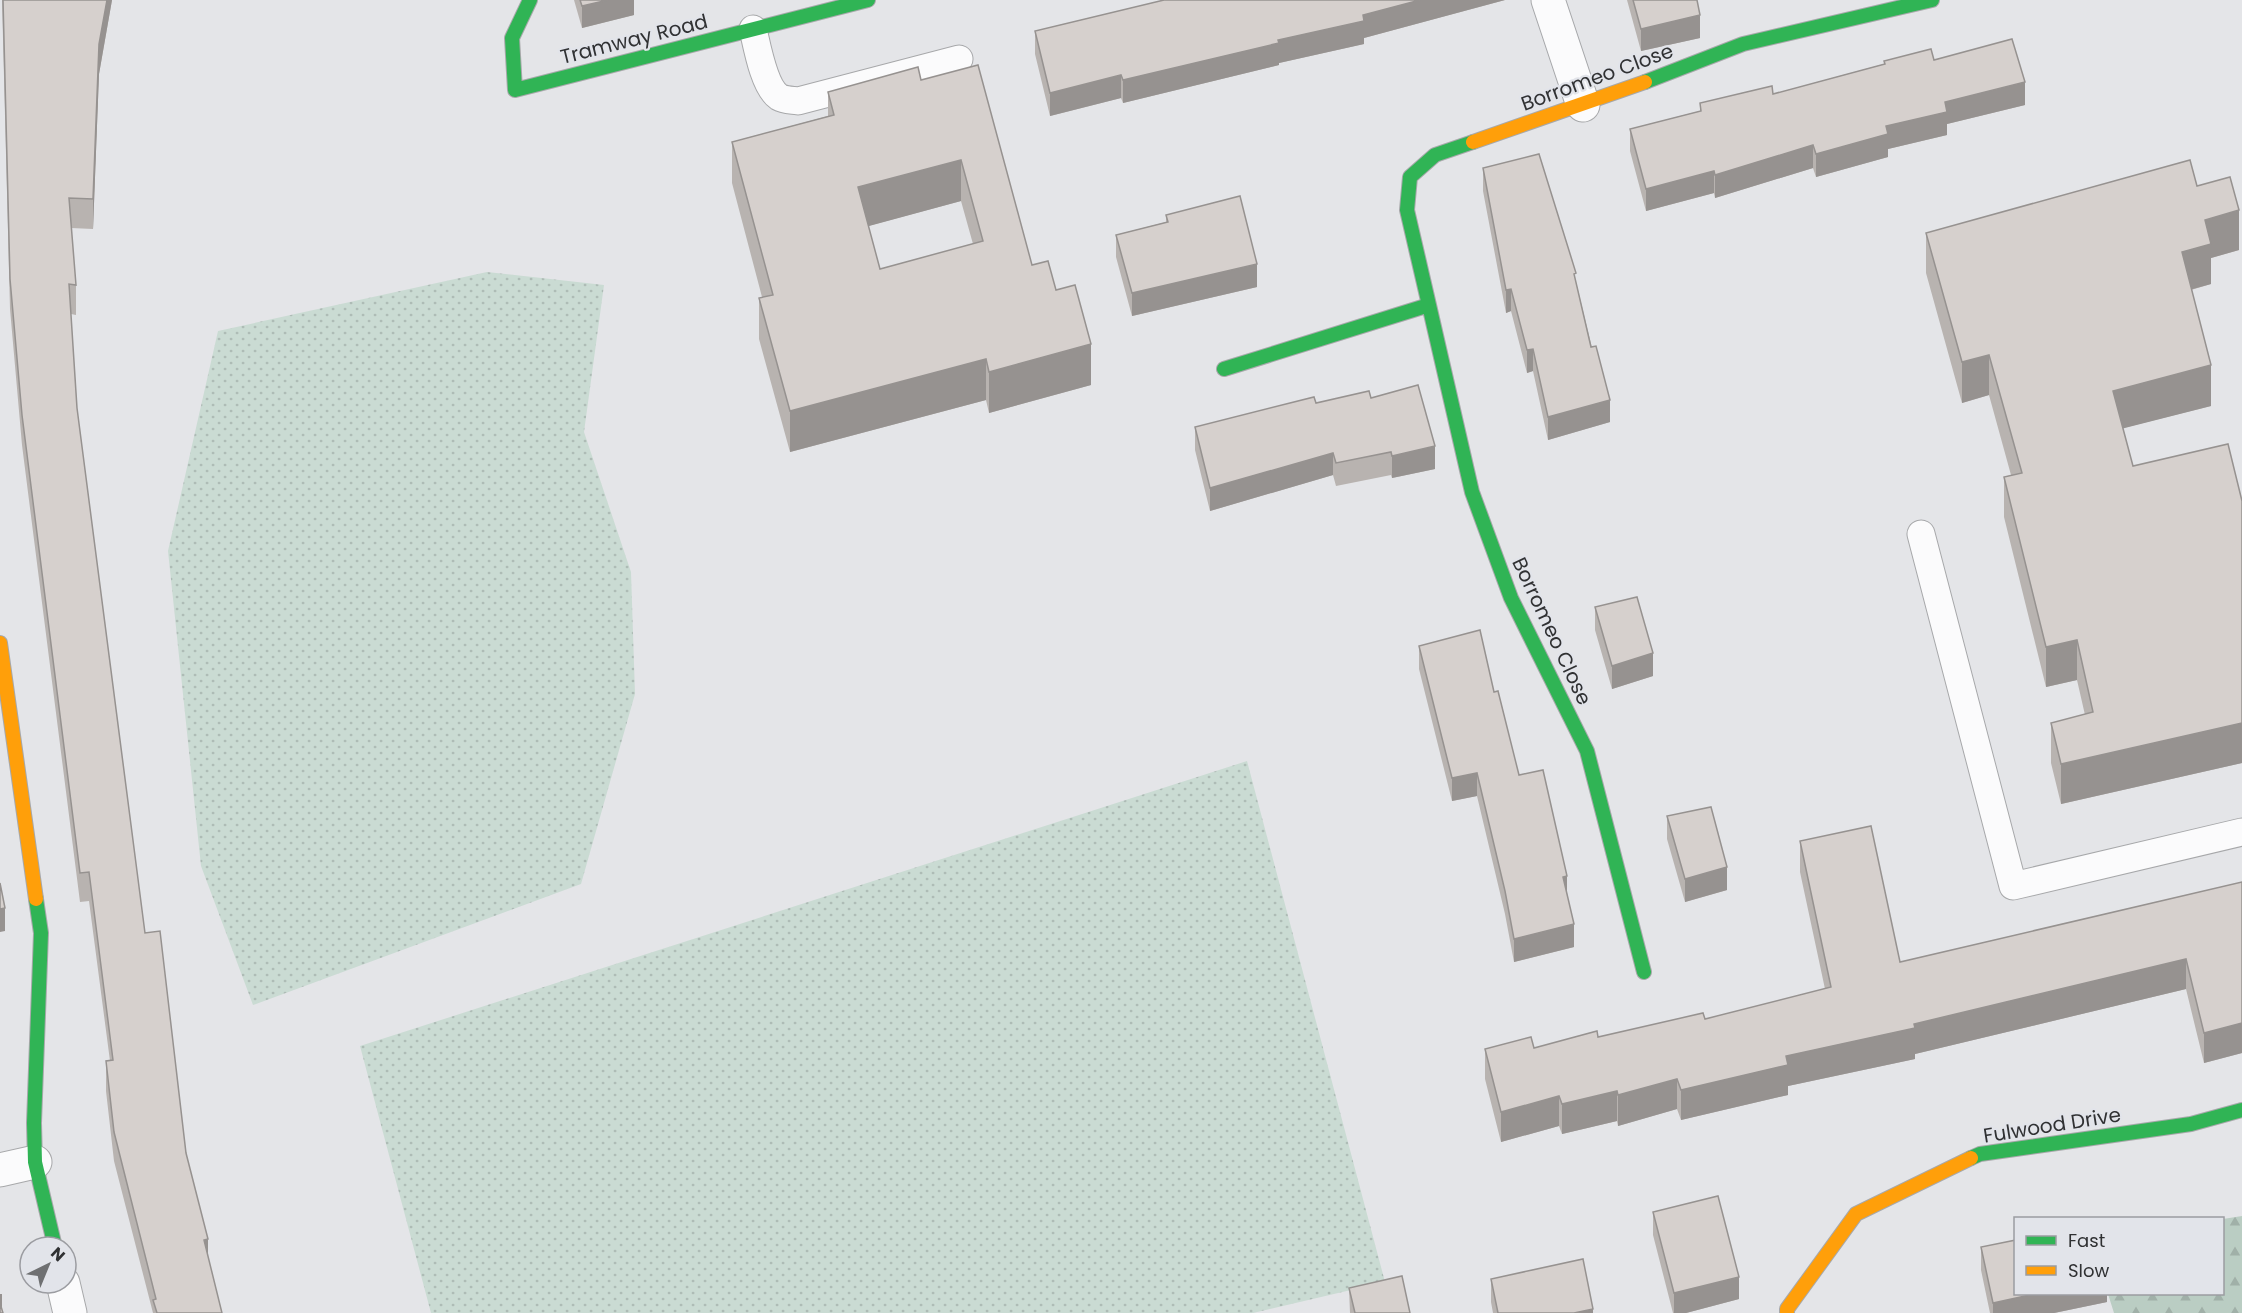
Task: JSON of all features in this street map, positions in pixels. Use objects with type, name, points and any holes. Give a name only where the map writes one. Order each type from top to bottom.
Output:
[{"type":"street","name":"Tramway Road","points":[[530,0],[512,38],[515,90],[868,0]]},
{"type":"street","points":[[1548,0],[1583,105]]},
{"type":"street","name":"Borromeo Close","points":[[1644,972],[1587,751],[1511,598],[1472,492],[1407,210],[1410,177],[1435,155],[1583,105],[1743,44],[1932,0]]},
{"type":"street","points":[[1224,369],[1429,305]]},
{"type":"street","points":[[0,643],[9,785],[41,933],[34,1123],[35,1162],[52,1235]]},
{"type":"street","name":"Fulwood Drive","points":[[1788,1313],[1787,1309],[1856,1214],[1980,1154],[2191,1124],[2242,1110]]},
{"type":"street","points":[[0,1170],[35,1162]]},
{"type":"street","points":[[66,1295],[70,1313]]},
{"type":"lane","points":[[753,29],[760,58],[771,87],[780,98],[788,100],[798,101],[959,59]]},
{"type":"lane","points":[[1922,534],[2013,886],[2242,832]]},
{"type":"green space","points":[[2242,1216],[2242,1313],[2114,1313],[2108,1295],[2224,1295],[2224,1219]]},
{"type":"shaded area","points":[[487,272],[604,285],[584,432],[631,572],[635,694],[581,884],[253,1005],[201,866],[168,551],[218,331]]},
{"type":"shaded area","points":[[1247,761],[1385,1282],[1253,1313],[431,1313],[360,1046]]},
{"type":"building","points":[[3,0],[107,0],[99,44],[93,199],[69,198],[76,285],[69,284],[77,408],[145,933],[160,931],[186,1153],[208,1239],[204,1240],[222,1313],[157,1313],[153,1300],[156,1299],[114,1132],[106,1061],[113,1060],[89,872],[80,873],[22,415],[10,279]]},
{"type":"building","points":[[580,0],[608,0],[582,6]]},
{"type":"building","points":[[1164,0],[1420,0],[1363,15],[1364,21],[1278,40],[1279,43],[1123,80],[1121,75],[1050,93],[1035,31]]},
{"type":"building","points":[[1633,0],[1697,0],[1700,15],[1641,29]]},
{"type":"building","points":[[2012,39],[2025,82],[1945,102],[1947,112],[1886,126],[1888,134],[1816,154],[1813,145],[1715,175],[1714,171],[1646,189],[1630,129],[1701,111],[1700,103],[1772,86],[1773,94],[1885,64],[1884,61],[1931,49],[1934,60]]},
{"type":"building","points":[[978,65],[1032,265],[1048,261],[1056,290],[1075,285],[1091,344],[989,372],[986,359],[790,411],[759,298],[773,295],[732,142],[834,115],[828,92],[918,67],[921,80]],"holes":[[[961,160],[983,241],[880,269],[858,187]]]},
{"type":"building","points":[[1539,154],[1576,273],[1574,274],[1591,347],[1596,346],[1610,400],[1548,417],[1533,349],[1527,350],[1511,289],[1506,290],[1483,168]]},
{"type":"building","points":[[2190,160],[2197,186],[2230,177],[2239,210],[2205,220],[2211,244],[2182,252],[2211,365],[2113,391],[2133,466],[2228,444],[2242,501],[2242,723],[2061,764],[2051,723],[2093,712],[2077,640],[2046,647],[2004,477],[2022,473],[1989,355],[1962,362],[1926,233]]},
{"type":"building","points":[[1240,196],[1257,264],[1132,293],[1116,235],[1168,222],[1166,215]]},
{"type":"building","points":[[1418,385],[1435,446],[1392,456],[1391,452],[1336,463],[1333,453],[1210,488],[1195,427],[1314,397],[1316,403],[1369,391],[1371,398]]},
{"type":"building","points":[[1637,597],[1653,653],[1612,666],[1595,607]]},
{"type":"building","points":[[1480,630],[1494,692],[1498,691],[1519,775],[1543,770],[1567,876],[1563,877],[1574,924],[1514,939],[1477,773],[1452,778],[1419,646]]},
{"type":"building","points":[[1711,807],[1727,867],[1685,879],[1667,816]]},
{"type":"building","points":[[1871,826],[1900,962],[2242,882],[2242,1023],[2204,1033],[2186,959],[1914,1024],[1915,1028],[1786,1056],[1788,1065],[1681,1090],[1677,1079],[1618,1095],[1617,1091],[1562,1104],[1559,1096],[1501,1112],[1485,1049],[1531,1037],[1534,1048],[1597,1031],[1598,1037],[1703,1013],[1705,1019],[1831,987],[1800,841]]},
{"type":"building","points":[[0,883],[5,908],[0,909]]},
{"type":"building","points":[[1718,1196],[1739,1277],[1674,1293],[1653,1212]]},
{"type":"building","points":[[2014,1240],[2014,1295],[2030,1295],[1993,1303],[1981,1247]]},
{"type":"building","points":[[1583,1259],[1593,1309],[1574,1313],[1498,1313],[1491,1279]]},
{"type":"building","points":[[1402,1276],[1410,1313],[1355,1313],[1349,1288]]},
{"type":"traffic: fast","points":[[530,0],[512,38],[515,90],[868,0]]},
{"type":"traffic: fast","points":[[1645,82],[1743,44],[1932,0]]},
{"type":"traffic: fast","points":[[1224,369],[1429,305],[1407,210],[1410,177],[1435,155],[1473,142]]},
{"type":"traffic: fast","points":[[1429,305],[1472,492],[1511,598],[1587,751],[1644,972]]},
{"type":"traffic: fast","points":[[36,899],[41,933],[34,1123],[35,1162],[52,1235]]},
{"type":"traffic: fast","points":[[1971,1158],[1980,1154],[2191,1124],[2242,1110]]},
{"type":"traffic: slow","points":[[1473,142],[1645,82]]},
{"type":"traffic: slow","points":[[0,643],[36,899]]},
{"type":"traffic: slow","points":[[1787,1313],[1787,1309],[1856,1214],[1971,1158]]}]
